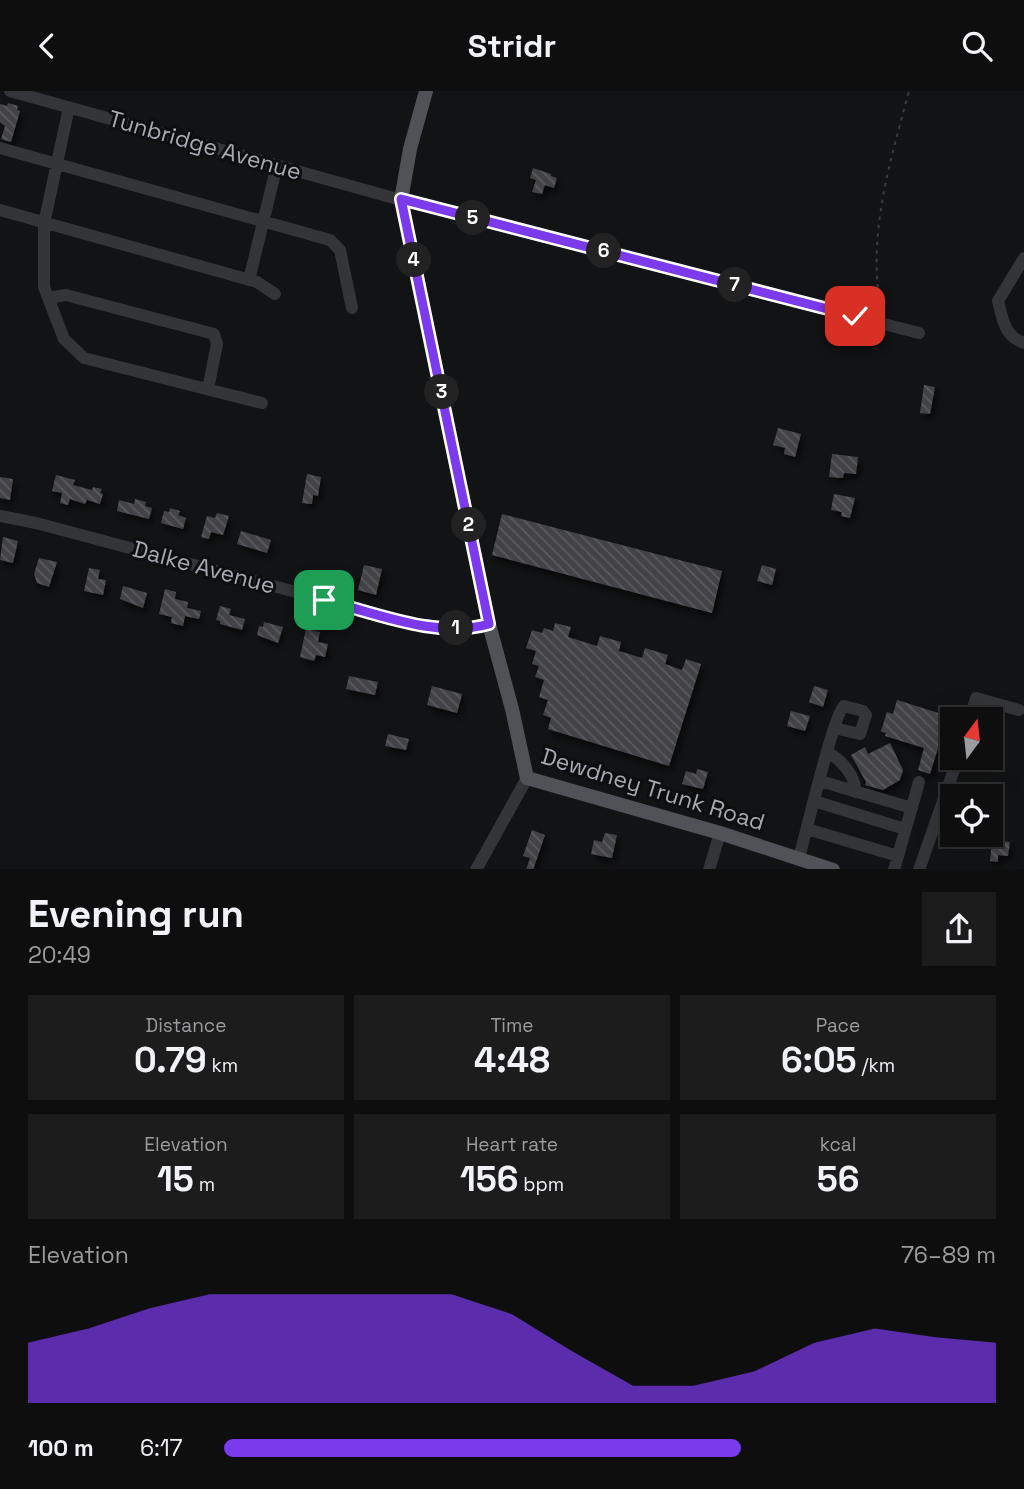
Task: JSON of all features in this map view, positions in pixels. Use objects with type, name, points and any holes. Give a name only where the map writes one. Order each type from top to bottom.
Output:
[{"type":"main road","name":"Dewdney Trunk Road","points":[[426,91],[410,149],[401,199],[489,624],[527,778],[720,833],[830,869]]},
{"type":"street","name":"Tunbridge Avenue","points":[[10,91],[401,199],[919,333]]},
{"type":"street","points":[[69,107],[44,224],[44,287],[64,339],[84,358],[262,403]]},
{"type":"street","points":[[0,148],[330,240],[340,250],[352,308]]},
{"type":"street","points":[[249,280],[277,165]]},
{"type":"street","points":[[0,210],[249,280],[275,294]]},
{"type":"street","points":[[1024,258],[998,301],[1005,330],[1017,341],[1024,343]]},
{"type":"street","points":[[48,298],[66,295],[214,334],[217,344],[208,389]]},
{"type":"street","name":"Dalke Avenue","points":[[0,516],[36,523],[420,625],[469,629],[489,624]]},
{"type":"street","points":[[973,707],[976,698],[1019,709]]},
{"type":"street","points":[[799,859],[834,728]]},
{"type":"street","points":[[827,753],[837,757],[856,783],[855,792]]},
{"type":"street","points":[[919,869],[954,770]]},
{"type":"street","points":[[477,869],[527,778]]},
{"type":"street","points":[[820,782],[912,808]]},
{"type":"street","points":[[894,869],[919,782]]},
{"type":"street","points":[[814,801],[905,829]]},
{"type":"street","points":[[807,829],[898,856]]},
{"type":"street","points":[[709,869],[720,833]]},
{"type":"path","points":[[882,324],[876,285],[877,221],[909,91]]},
{"type":"building","points":[[8,103],[18,106],[17,110],[20,111],[11,142],[1,139],[5,126],[0,122],[0,104],[7,106]]},
{"type":"building","points":[[533,168],[557,178],[554,188],[545,185],[542,194],[532,192],[536,180],[530,178]]},
{"type":"building","points":[[924,385],[935,387],[930,414],[920,413]]},
{"type":"building","points":[[778,428],[801,434],[795,457],[784,454],[785,448],[773,445]]},
{"type":"building","points":[[832,454],[858,457],[856,474],[844,473],[843,478],[829,477]]},
{"type":"building","points":[[307,474],[321,477],[318,496],[313,495],[312,504],[302,503]]},
{"type":"building","points":[[56,475],[75,480],[73,485],[92,490],[93,487],[102,489],[100,504],[87,500],[85,504],[70,499],[68,505],[60,503],[62,493],[52,491]]},
{"type":"building","points":[[0,477],[13,479],[10,500],[0,498]]},
{"type":"building","points":[[834,494],[855,498],[850,518],[841,516],[842,512],[831,510]]},
{"type":"building","points":[[135,499],[146,502],[145,506],[152,508],[149,519],[117,511],[119,500],[134,504]]},
{"type":"building","points":[[170,508],[180,511],[178,515],[186,518],[183,529],[161,523],[164,511],[169,512]]},
{"type":"building","points":[[217,513],[229,516],[223,535],[211,532],[209,539],[201,537],[207,516],[215,518]]},
{"type":"building","points":[[502,514],[722,571],[712,613],[492,555]]},
{"type":"building","points":[[241,531],[271,540],[267,553],[237,544]]},
{"type":"building","points":[[3,537],[18,541],[13,563],[0,560]]},
{"type":"building","points":[[39,558],[57,562],[49,587],[37,583],[34,574]]},
{"type":"building","points":[[364,565],[382,569],[376,595],[358,590]]},
{"type":"building","points":[[762,565],[776,569],[772,585],[757,581]]},
{"type":"building","points":[[89,568],[100,570],[98,579],[106,580],[103,595],[84,591]]},
{"type":"building","points":[[123,586],[147,593],[143,608],[120,599]]},
{"type":"building","points":[[165,589],[176,592],[175,599],[188,602],[187,608],[201,611],[199,619],[185,616],[183,626],[171,623],[172,617],[159,614]]},
{"type":"building","points":[[220,606],[231,609],[229,615],[245,619],[242,630],[220,624],[220,621],[216,620]]},
{"type":"building","points":[[264,622],[283,627],[278,643],[257,635],[259,626],[263,627]]},
{"type":"building","points":[[555,623],[571,627],[568,637],[597,646],[600,636],[621,642],[619,651],[642,658],[645,648],[668,655],[665,664],[682,670],[686,659],[701,664],[669,766],[548,729],[551,718],[543,715],[548,700],[539,697],[544,680],[535,677],[539,666],[532,664],[536,651],[526,648],[532,630],[542,633],[544,628],[553,631]]},
{"type":"building","points":[[306,629],[320,632],[318,642],[328,644],[325,657],[316,655],[314,661],[300,657]]},
{"type":"building","points":[[349,676],[378,682],[375,695],[346,689]]},
{"type":"building","points":[[432,686],[462,694],[457,713],[427,705]]},
{"type":"building","points":[[814,686],[828,690],[823,707],[809,702]]},
{"type":"building","points":[[897,700],[940,713],[940,742],[930,774],[918,770],[924,748],[885,736],[886,733],[881,731],[887,712],[893,714]]},
{"type":"building","points":[[791,711],[810,716],[805,731],[787,726]]},
{"type":"building","points":[[388,734],[409,739],[406,750],[385,746]]},
{"type":"building","points":[[890,743],[903,770],[900,780],[883,790],[865,785],[866,782],[851,755],[865,747],[868,754]]},
{"type":"building","points":[[697,769],[708,772],[703,789],[682,784],[686,771],[696,774]]},
{"type":"building","points":[[532,830],[545,835],[533,869],[526,869],[530,858],[523,856]]},
{"type":"building","points":[[605,833],[617,835],[612,858],[591,854],[594,840],[602,842]]},
{"type":"building","points":[[1003,841],[1010,842],[1008,856],[998,855],[998,862],[990,861],[991,847],[1003,847]]},
{"type":"route","points":[[324,600],[420,625],[469,629],[489,624],[401,199],[855,316]]}]
